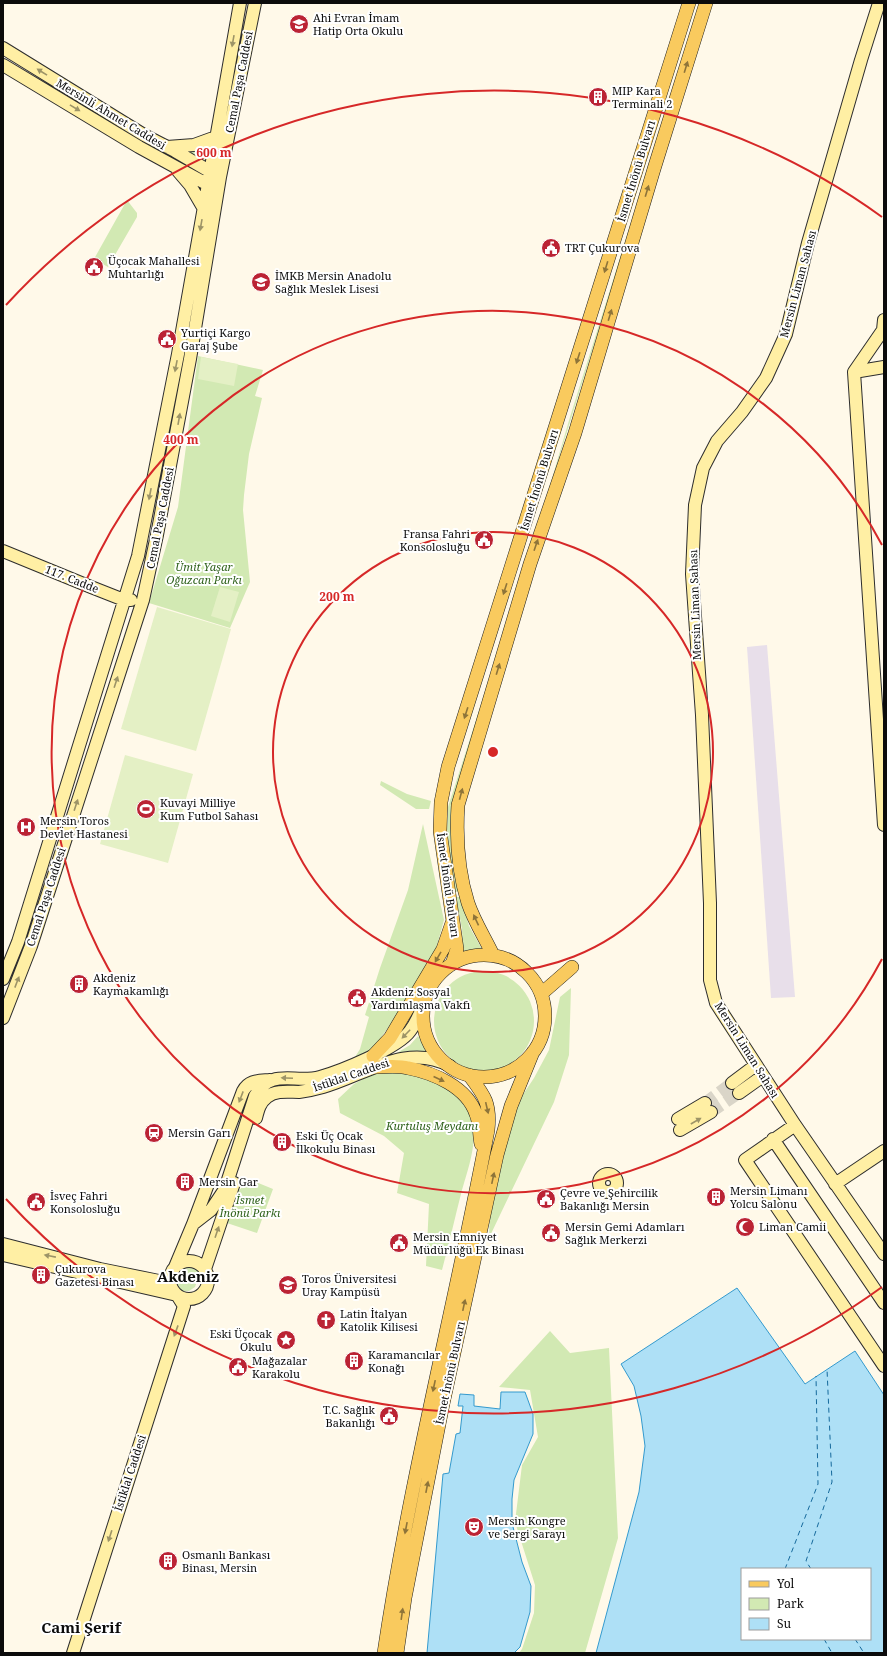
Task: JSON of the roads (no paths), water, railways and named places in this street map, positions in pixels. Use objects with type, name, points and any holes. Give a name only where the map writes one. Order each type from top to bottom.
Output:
[{"type":"main road","name":"Cemal Paşa Caddesi","points":[[3,979],[18,942],[138,556],[178,354],[204,209],[214,181],[216,138],[240,3]]},
{"type":"main road","name":"Cemal Paşa Caddesi","points":[[3,1018],[31,946],[143,600],[157,535],[214,181],[255,3]]},
{"type":"main road","name":"İsmet İnönü Bulvarı","points":[[452,964],[457,950],[440,832],[441,802],[448,767],[689,3]]},
{"type":"main road","name":"İsmet İnönü Bulvarı","points":[[493,956],[468,903],[462,878],[457,831],[458,805],[530,564],[575,433],[647,192],[706,3]]},
{"type":"main road","name":"Mersin Liman Sahası","points":[[880,3],[861,60],[808,243],[786,334],[766,378],[742,412],[717,441],[703,468],[695,506],[692,574],[702,715],[710,904],[710,980],[716,1003],[795,1125],[884,1254]]},
{"type":"main road","name":"Mersinli Ahmet Caddesi","points":[[3,48],[144,135],[167,147],[214,181]]},
{"type":"main road","points":[[4,66],[21,59]]},
{"type":"main road","name":"Mersinli Ahmet Caddesi","points":[[4,66],[175,166],[214,181]]},
{"type":"main road","points":[[167,147],[194,145],[216,138]]},
{"type":"main road","points":[[175,166],[190,185],[204,209]]},
{"type":"main road","points":[[884,320],[883,330],[854,372],[884,825]]},
{"type":"main road","points":[[854,372],[884,368]]},
{"type":"main road","name":"117. Cadde","points":[[3,551],[124,600],[143,600]]},
{"type":"main road","points":[[453,921],[442,949],[394,1032],[373,1062],[422,1072],[451,1085],[464,1094],[476,1114],[483,1157]]},
{"type":"main road","points":[[472,956],[493,956],[507,959],[520,966],[535,982],[541,994],[545,1009],[544,1024],[540,1039],[533,1052],[523,1062],[511,1070],[497,1075],[469,1075],[450,1066],[439,1057],[430,1044],[425,1030],[423,1016],[425,1001],[431,986],[440,974],[452,964],[472,956]]},
{"type":"main road","points":[[541,994],[572,967]]},
{"type":"main road","name":"İstiklal Caddesi","points":[[205,1269],[261,1104],[266,1097],[281,1092],[301,1092],[323,1087],[373,1062],[409,1032],[425,1001]]},
{"type":"main road","name":"İsmet İnönü Bulvarı","points":[[397,1653],[405,1598],[443,1404],[498,1155],[511,1106],[533,1052]]},
{"type":"main road","name":"İstiklal Caddesi","points":[[175,1267],[193,1224],[243,1091],[252,1081],[283,1078],[304,1080],[373,1062],[416,1057],[438,1060],[450,1066]]},
{"type":"main road","points":[[756,1065],[736,1088],[763,1076]]},
{"type":"main road","name":"İsmet İnönü Bulvarı","points":[[384,1653],[393,1596],[424,1434],[483,1157],[489,1116],[485,1096],[469,1075]]},
{"type":"main road","name":"İstiklal Caddesi","points":[[193,1224],[211,1210],[224,1189],[255,1096],[260,1087],[271,1080]]},
{"type":"main road","points":[[679,1125],[708,1107]]},
{"type":"main road","points":[[795,1125],[744,1160],[884,1366]]},
{"type":"main road","points":[[774,1139],[884,1303]]},
{"type":"main road","points":[[835,1184],[884,1151]]},
{"type":"main road","points":[[3,1244],[100,1269],[170,1282]]},
{"type":"main road","points":[[3,1256],[177,1296],[188,1300],[194,1299],[204,1292],[209,1281],[205,1269],[201,1265],[190,1260],[185,1261],[175,1267],[171,1272],[170,1282],[172,1291],[177,1296]]},
{"type":"main road","name":"İstiklal Caddesi","points":[[72,1653],[163,1369],[181,1318],[184,1306],[177,1296]]},
{"type":"water","points":[[737,1288],[805,1384],[855,1351],[884,1395],[884,1653],[596,1653],[639,1492],[645,1446],[641,1416],[634,1386],[621,1364]]},
{"type":"water","points":[[501,1392],[525,1392],[533,1414],[533,1434],[514,1480],[512,1499],[512,1523],[522,1562],[531,1586],[530,1612],[520,1647],[514,1653],[427,1653],[443,1474],[449,1473],[456,1434],[460,1433],[463,1406],[458,1406],[460,1394],[474,1395],[474,1406],[500,1409]]},
{"type":"tunnel","points":[[705,1103],[732,1083]]},
{"type":"tunnel","points":[[711,1112],[739,1093]]},
{"type":"place","name":"Ahi Evran İmam Hatip Orta Okulu","points":[[299,24]]},
{"type":"place","name":"MIP Kara Terminali 2","points":[[598,97]]},
{"type":"place","name":"TRT Çukurova","points":[[551,248]]},
{"type":"place","name":"Üçocak Mahallesi Muhtarlığı","points":[[94,267]]},
{"type":"place","name":"İMKB Mersin Anadolu Sağlık Meslek Lisesi","points":[[261,282]]},
{"type":"place","name":"Yurtiçi Kargo Garaj Şube","points":[[167,339]]},
{"type":"place","name":"Fransa Fahri Konsolosluğu","points":[[484,540]]},
{"type":"place","name":"Kuvayi Milliye Kum Futbol Sahası","points":[[146,809]]},
{"type":"place","name":"Mersin Toros Devlet Hastanesi","points":[[26,827]]},
{"type":"place","name":"Akdeniz Kaymakamlığı","points":[[79,984]]},
{"type":"place","name":"Akdeniz Sosyal Yardımlaşma Vakfı","points":[[357,998]]},
{"type":"place","name":"Mersin Garı","points":[[154,1133]]},
{"type":"place","name":"Eski Üç Ocak İlkokulu Binası","points":[[282,1142]]},
{"type":"place","name":"Mersin Gar","points":[[185,1182]]},
{"type":"place","name":"Mersin Limanı Yolcu Salonu","points":[[716,1197]]},
{"type":"place","name":"Çevre ve Şehircilik Bakanlığı Mersin","points":[[546,1199]]},
{"type":"place","name":"İsveç Fahri Konsolosluğu","points":[[36,1202]]},
{"type":"place","name":"Liman Camii","points":[[745,1227]]},
{"type":"place","name":"Mersin Gemi Adamları Sağlık Merkerzi","points":[[551,1233]]},
{"type":"place","name":"Mersin Emniyet Müdürlüğü Ek Binası","points":[[399,1243]]},
{"type":"place","name":"Çukurova Gazetesi Binası","points":[[41,1275]]},
{"type":"place","name":"Toros Üniversitesi Uray Kampüsü","points":[[288,1285]]},
{"type":"place","name":"Latin İtalyan Katolik Kilisesi","points":[[326,1320]]},
{"type":"place","name":"Eski Üçocak Okulu","points":[[286,1340]]},
{"type":"place","name":"Karamancılar Konağı","points":[[354,1361]]},
{"type":"place","name":"Mağazalar Karakolu","points":[[238,1367]]},
{"type":"place","name":"T.C. Sağlık Bakanlığı","points":[[389,1416]]},
{"type":"place","name":"Mersin Kongre ve Sergi Sarayı","points":[[474,1527]]},
{"type":"place","name":"Osmanlı Bankası Binası, Mersin","points":[[168,1561]]},
{"type":"district","name":"Akdeniz","points":[[188,1277]]},
{"type":"district","name":"Cami Şerif","points":[[81,1628]]},
{"type":"park label","name":"Ümit Yaşar Oğuzcan Parkı","points":[[204,573]]},
{"type":"park label","name":"Kurtuluş Meydanı","points":[[432,1126]]},
{"type":"park label","name":"İsmet İnönü Parkı","points":[[250,1206]]}]
